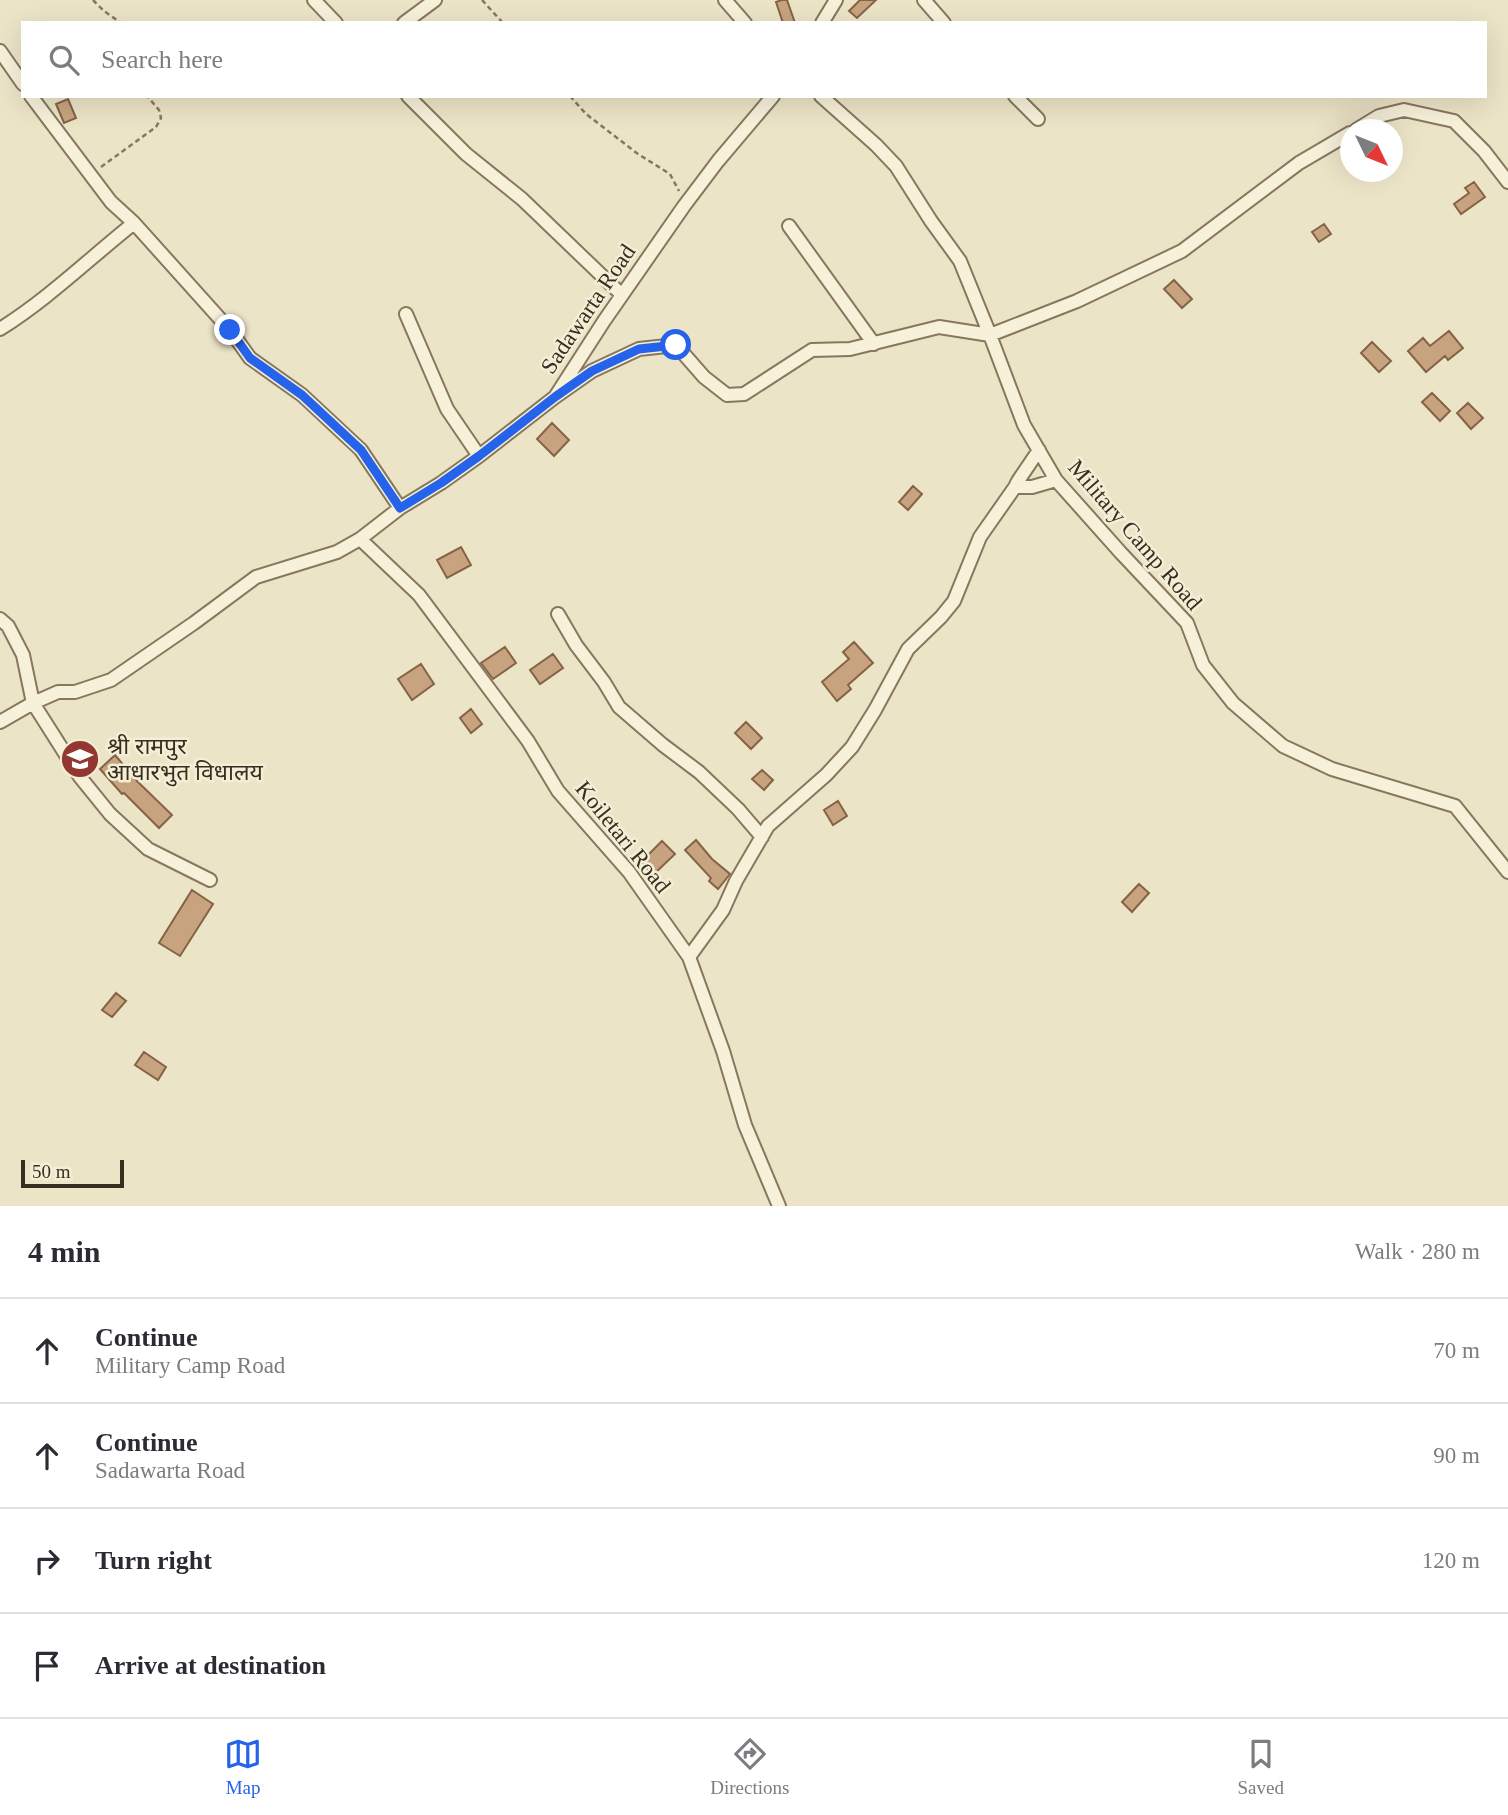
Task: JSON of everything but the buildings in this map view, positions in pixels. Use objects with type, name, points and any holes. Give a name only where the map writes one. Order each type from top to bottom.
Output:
[{"type":"street","points":[[314,0],[334,21]]},
{"type":"street","points":[[407,21],[435,0]]},
{"type":"street","points":[[725,0],[743,21]]},
{"type":"street","points":[[823,21],[836,0]]},
{"type":"street","points":[[923,0],[942,21]]},
{"type":"street","points":[[0,51],[21,81]]},
{"type":"street","points":[[32,98],[111,202],[134,223],[230,330],[250,358],[302,395],[361,450],[400,508]]},
{"type":"street","points":[[410,98],[466,154],[522,199],[622,295]]},
{"type":"street","name":"Sadawarta Road","points":[[0,722],[58,692],[75,692],[111,680],[256,577],[337,552],[360,539],[400,508],[479,456],[555,397],[684,206],[771,98]]},
{"type":"street","name":"Military Camp Road","points":[[823,98],[896,166],[960,261],[1024,425],[1056,480],[1187,623],[1203,664],[1233,703],[1283,746],[1332,769],[1455,806],[1508,872]]},
{"type":"street","points":[[1017,98],[1038,119]]},
{"type":"street","points":[[1374,119],[1404,110],[1454,121],[1484,151],[1508,182]]},
{"type":"street","points":[[555,397],[592,371],[639,349],[676,345],[715,387],[727,395],[744,394],[812,350],[850,349],[939,327],[990,335],[1077,302],[1182,251],[1299,163],[1340,139]]},
{"type":"street","points":[[0,329],[18,318],[134,223]]},
{"type":"street","points":[[789,226],[874,344]]},
{"type":"street","points":[[406,314],[447,409],[479,456]]},
{"type":"street","points":[[689,957],[723,910],[736,881],[768,826],[826,775],[852,747],[908,649],[954,601],[980,537],[1039,450]]},
{"type":"street","points":[[1015,487],[1032,487],[1056,480]]},
{"type":"street","name":"Koiletari Road","points":[[360,539],[419,596],[528,741],[558,791],[629,872],[689,957],[723,1051],[745,1125],[779,1206]]},
{"type":"street","points":[[558,614],[619,707],[699,772],[738,809],[762,838]]},
{"type":"street","points":[[0,619],[8,626],[23,654],[33,703],[80,777],[110,814],[148,849],[210,880]]},
{"type":"path","points":[[93,0],[118,21]]},
{"type":"path","points":[[482,0],[501,21]]},
{"type":"path","points":[[90,175],[156,127],[161,118],[159,110],[149,98]]},
{"type":"path","points":[[572,98],[586,114],[638,154],[670,174],[684,206]]},
{"type":"place","name":"श्री रामपुर आधारभुत विधालय","points":[[80,759]]},
{"type":"route","points":[[230,330],[250,358],[302,395],[361,450],[400,508],[479,456],[592,371],[639,349],[676,345]]}]
